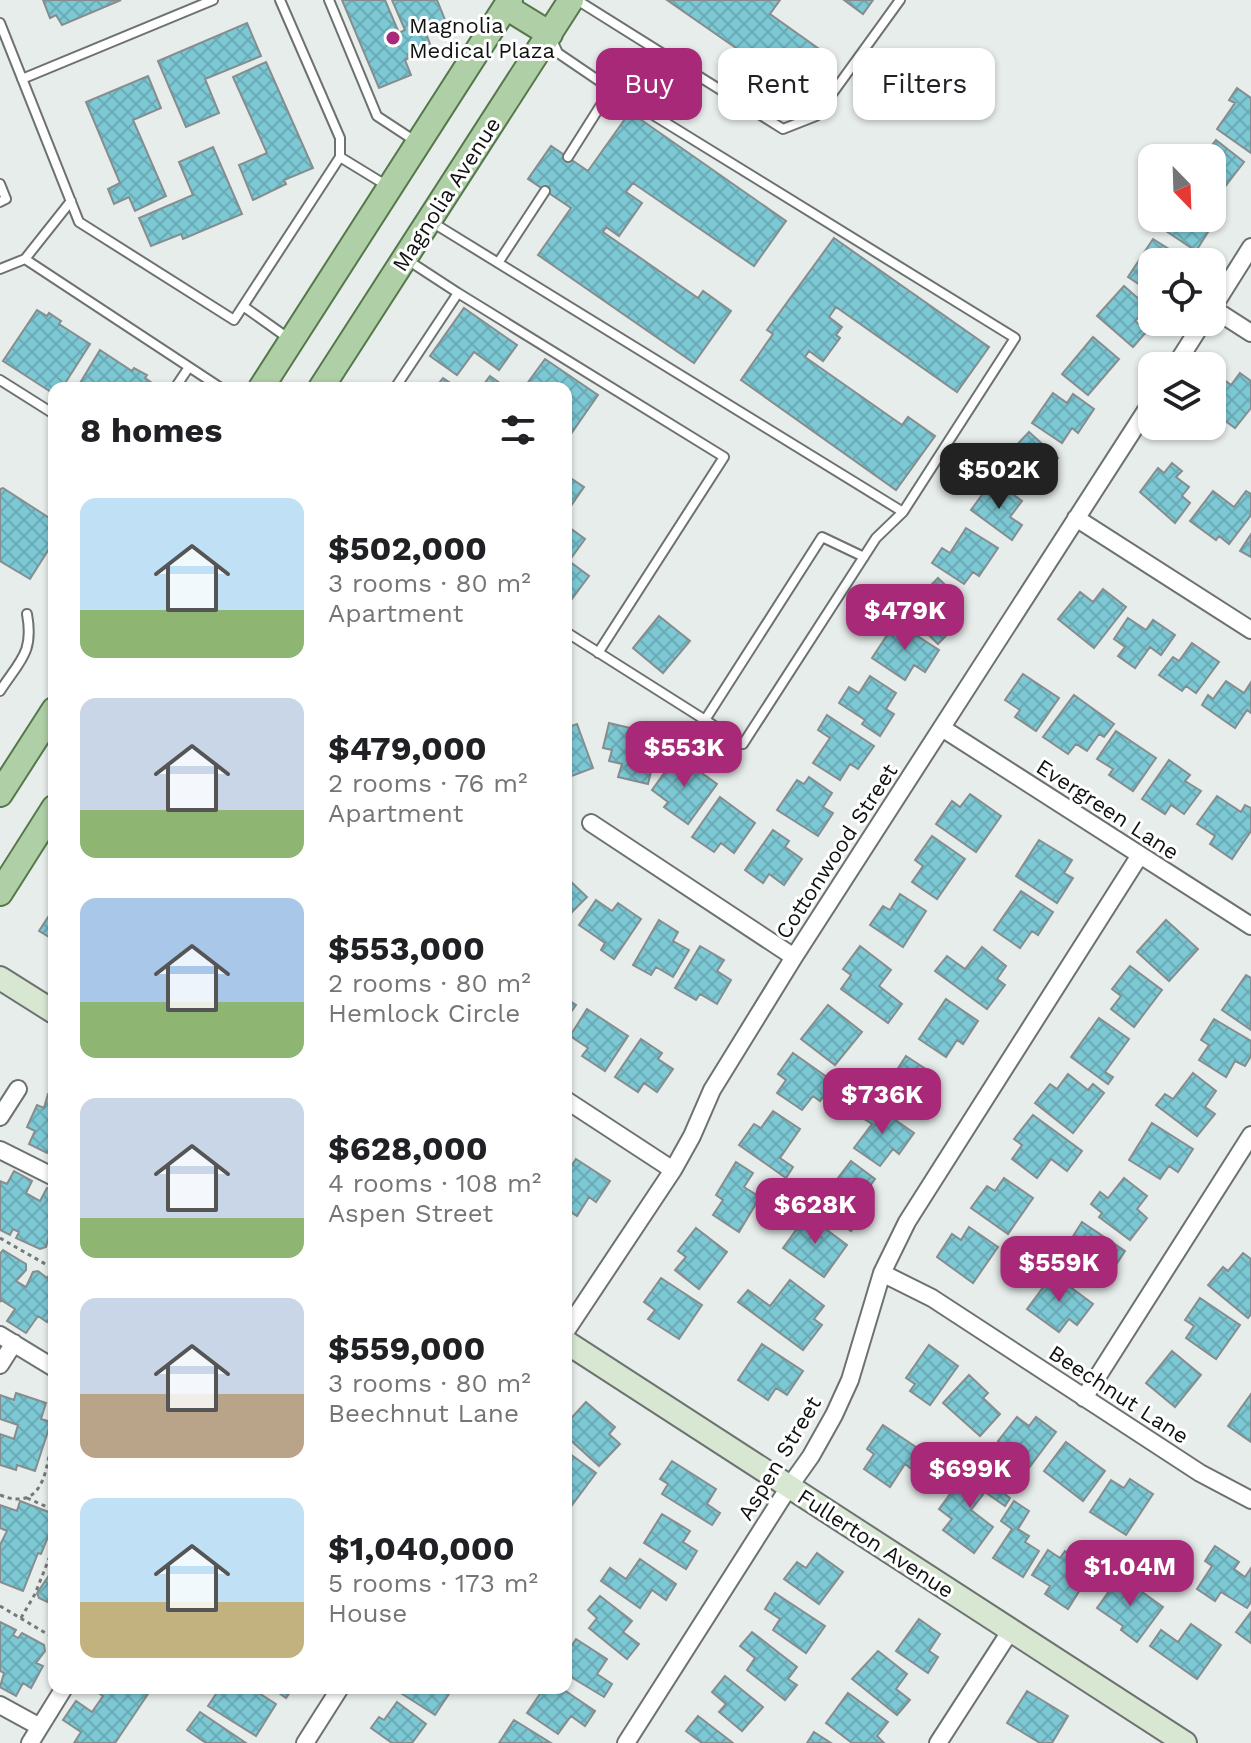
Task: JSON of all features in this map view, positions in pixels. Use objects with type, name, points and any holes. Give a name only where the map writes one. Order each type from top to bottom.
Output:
[{"type":"main road","name":"Magnolia Avenue","points":[[325,382],[574,0]]},
{"type":"main road","points":[[265,382],[418,143],[503,2],[550,34]]},
{"type":"main road","points":[[0,794],[48,719]]},
{"type":"main road","points":[[0,893],[48,817]]},
{"type":"main road","points":[[0,978],[48,1008]]},
{"type":"main road","name":"Fullerton Avenue","points":[[572,1346],[1185,1743]]},
{"type":"street","points":[[1226,286],[1251,247]]},
{"type":"street","points":[[1226,317],[1251,333]]},
{"type":"street","name":"Cottonwood Street","points":[[572,1322],[673,1170],[712,1090],[794,957],[1138,423]]},
{"type":"street","points":[[1076,518],[1251,630]]},
{"type":"street","name":"Evergreen Lane","points":[[942,728],[1251,926]]},
{"type":"street","points":[[591,823],[794,957]]},
{"type":"street","name":"Aspen Street","points":[[626,1743],[814,1452],[845,1391],[882,1273],[907,1222],[1140,855]]},
{"type":"street","points":[[0,1117],[18,1089]]},
{"type":"street","points":[[572,1104],[673,1170]]},
{"type":"street","points":[[1084,1398],[1251,1135]]},
{"type":"street","points":[[0,1150],[48,1174]]},
{"type":"street","name":"Beechnut Lane","points":[[882,1273],[932,1298],[1200,1473],[1251,1500]]},
{"type":"street","points":[[0,1365],[7,1339],[48,1364]]},
{"type":"street","points":[[938,1743],[1011,1630]]},
{"type":"street","points":[[30,1743],[60,1694]]},
{"type":"street","points":[[305,1743],[336,1694]]},
{"type":"street","points":[[0,1705],[40,1727]]},
{"type":"lane","points":[[22,79],[213,0]]},
{"type":"lane","points":[[0,23],[79,222],[234,320],[340,157],[340,138],[280,0]]},
{"type":"lane","points":[[329,0],[377,116],[418,143]]},
{"type":"lane","points":[[574,0],[783,129],[816,116],[900,0]]},
{"type":"lane","points":[[550,34],[558,53],[596,79]]},
{"type":"lane","points":[[568,157],[596,113]]},
{"type":"lane","points":[[572,636],[743,744],[876,538],[903,512],[1015,338],[661,120]]},
{"type":"lane","points":[[340,157],[389,187]]},
{"type":"lane","points":[[0,184],[6,199],[0,202]]},
{"type":"lane","points":[[498,263],[545,191]]},
{"type":"lane","points":[[0,269],[25,259],[71,201]]},
{"type":"lane","points":[[429,221],[903,512]]},
{"type":"lane","points":[[405,258],[724,457],[598,653]]},
{"type":"lane","points":[[25,259],[212,382]]},
{"type":"lane","points":[[399,382],[458,293]]},
{"type":"lane","points":[[243,306],[292,340]]},
{"type":"lane","points":[[179,382],[189,367]]},
{"type":"lane","points":[[0,380],[48,410]]},
{"type":"lane","points":[[705,720],[822,537],[864,557]]},
{"type":"lane","points":[[0,691],[29,646],[31,636],[27,614]]},
{"type":"path","points":[[0,1238],[48,1266]]},
{"type":"path","points":[[27,1498],[41,1485],[48,1468]]},
{"type":"path","points":[[0,1495],[13,1500],[27,1498],[48,1507]]},
{"type":"path","points":[[21,1618],[48,1561]]},
{"type":"path","points":[[0,1606],[48,1634]]},
{"type":"building","points":[[43,0],[121,0],[62,25],[56,15],[50,18]]},
{"type":"building","name":"Magnolia Medical Plaza","points":[[342,0],[385,0],[399,33],[405,30],[392,0],[437,0],[445,20],[424,28],[430,44],[408,54],[409,58],[405,60],[411,75],[379,88]]},
{"type":"building","points":[[667,0],[780,0],[770,14],[818,48],[736,48]]},
{"type":"building","points":[[844,0],[873,0],[863,14]]},
{"type":"building","points":[[247,23],[261,56],[205,79],[219,113],[186,127],[158,61]]},
{"type":"building","points":[[266,62],[313,168],[284,180],[286,184],[253,200],[239,165],[267,153],[233,77]]},
{"type":"building","points":[[148,76],[161,108],[133,120],[166,196],[135,211],[129,197],[114,204],[108,189],[120,183],[86,102]]},
{"type":"building","points":[[1237,88],[1251,98],[1251,153],[1217,129],[1235,103],[1229,100]]},
{"type":"building","points":[[624,120],[641,120],[786,221],[754,266],[633,183],[626,192],[642,203],[619,236],[606,227],[603,232],[698,298],[703,291],[731,311],[694,363],[538,255],[571,208],[528,179],[551,146],[588,171]]},
{"type":"building","points":[[213,147],[242,214],[183,239],[181,234],[151,246],[139,218],[193,195],[179,162]]},
{"type":"building","points":[[1226,148],[1244,162],[1226,185]]},
{"type":"building","points":[[1168,232],[1208,232],[1198,248],[1192,248]]},
{"type":"building","points":[[834,238],[989,347],[957,392],[836,307],[829,317],[842,327],[836,335],[840,338],[823,361],[809,351],[805,357],[902,425],[908,417],[935,436],[896,490],[741,380],[773,334],[767,330]]},
{"type":"building","points":[[1153,239],[1167,248],[1147,248]]},
{"type":"building","points":[[1138,262],[1138,284],[1128,277]]},
{"type":"building","points":[[1124,286],[1138,298],[1138,318],[1135,321],[1138,324],[1138,336],[1143,336],[1133,347],[1097,316]]},
{"type":"building","points":[[464,308],[517,345],[499,370],[474,352],[457,375],[430,356]]},
{"type":"building","points":[[37,310],[47,316],[49,313],[61,321],[59,324],[90,344],[66,382],[48,382],[48,390],[3,361]]},
{"type":"building","points":[[1093,337],[1119,359],[1088,395],[1062,374]]},
{"type":"building","points":[[100,350],[132,371],[134,368],[147,375],[145,378],[151,382],[81,382]]},
{"type":"building","points":[[545,359],[598,395],[572,432],[572,382],[528,382]]},
{"type":"building","points":[[1240,373],[1251,381],[1251,408],[1235,428],[1226,421],[1226,381],[1231,385]]},
{"type":"building","points":[[1053,393],[1067,403],[1073,394],[1094,409],[1078,433],[1072,428],[1062,443],[1032,423]]},
{"type":"building","points":[[1029,432],[1058,458],[1036,483],[1031,479],[1021,490],[1003,473],[1008,468],[997,459],[1009,445],[1013,449]]},
{"type":"building","points":[[1172,463],[1182,471],[1176,477],[1189,487],[1182,496],[1190,503],[1175,523],[1140,492],[1158,468],[1164,473]]},
{"type":"building","points":[[572,479],[584,487],[572,504]]},
{"type":"building","points":[[1002,486],[1022,501],[1010,517],[1022,525],[1012,540],[971,510],[984,492],[993,498]]},
{"type":"building","points":[[0,489],[48,517],[48,550],[30,579],[0,561]]},
{"type":"building","points":[[1213,491],[1234,507],[1246,491],[1251,494],[1251,515],[1229,544],[1219,536],[1216,540],[1190,521]]},
{"type":"building","points":[[966,528],[998,548],[979,576],[973,572],[964,584],[932,563],[942,548],[950,553]]},
{"type":"building","points":[[572,529],[585,539],[572,557]]},
{"type":"building","points":[[1251,534],[1251,557],[1240,551]]},
{"type":"building","points":[[572,563],[589,576],[572,599]]},
{"type":"building","points":[[938,578],[961,600],[949,612],[959,622],[938,644],[905,612]]},
{"type":"building","points":[[1103,589],[1126,607],[1094,648],[1058,619],[1080,592],[1093,602]]},
{"type":"building","points":[[659,616],[690,641],[663,673],[633,648]]},
{"type":"building","points":[[1128,618],[1146,630],[1153,620],[1175,635],[1161,655],[1150,647],[1135,668],[1118,656],[1125,647],[1114,639]]},
{"type":"building","points":[[896,622],[939,650],[925,672],[914,665],[905,680],[872,658]]},
{"type":"building","points":[[1192,643],[1219,662],[1196,693],[1186,686],[1182,691],[1159,675],[1173,657],[1179,661]]},
{"type":"building","points":[[1023,674],[1059,698],[1036,731],[1015,717],[1020,710],[1005,700]]},
{"type":"building","points":[[870,676],[896,693],[886,709],[894,714],[880,736],[862,724],[865,720],[839,703],[849,687],[859,693]]},
{"type":"building","points":[[1226,681],[1244,693],[1251,682],[1251,713],[1247,710],[1235,728],[1202,705],[1208,695],[1213,699]]},
{"type":"building","points":[[1074,695],[1114,724],[1104,737],[1099,734],[1087,751],[1076,744],[1068,754],[1043,737]]},
{"type":"building","points":[[827,715],[874,746],[858,769],[850,764],[840,780],[813,763],[830,738],[818,730]]},
{"type":"building","points":[[609,723],[660,735],[648,784],[618,777],[622,764],[609,761],[612,750],[603,748]]},
{"type":"building","points":[[577,724],[593,768],[572,776],[572,726]]},
{"type":"building","points":[[1116,731],[1156,758],[1133,791],[1109,775],[1113,769],[1097,759]]},
{"type":"building","points":[[677,755],[717,784],[688,824],[664,807],[668,802],[652,790]]},
{"type":"building","points":[[1169,760],[1190,775],[1185,781],[1201,791],[1184,814],[1171,805],[1165,814],[1142,799]]},
{"type":"building","points":[[809,777],[832,793],[823,807],[833,813],[818,836],[777,810],[797,780],[804,784]]},
{"type":"building","points":[[970,794],[1001,816],[976,852],[936,824],[952,801],[960,807]]},
{"type":"building","points":[[1217,796],[1241,812],[1245,805],[1251,808],[1251,831],[1232,859],[1210,844],[1215,836],[1197,824]]},
{"type":"building","points":[[720,797],[755,823],[734,853],[721,843],[714,852],[692,837]]},
{"type":"building","points":[[773,830],[789,841],[785,847],[802,859],[784,885],[769,874],[763,883],[745,870]]},
{"type":"building","points":[[932,836],[965,859],[937,899],[912,882],[923,866],[915,860]]},
{"type":"building","points":[[1039,840],[1072,860],[1064,873],[1073,878],[1057,903],[1016,876]]},
{"type":"building","points":[[572,883],[587,897],[572,912]]},
{"type":"building","points":[[1021,891],[1053,912],[1038,935],[1032,931],[1020,948],[994,930]]},
{"type":"building","points":[[900,894],[926,911],[903,947],[870,925],[883,906],[890,910]]},
{"type":"building","points":[[596,900],[612,911],[618,903],[641,919],[614,959],[601,950],[605,943],[579,925]]},
{"type":"building","points":[[48,917],[48,936],[39,931]]},
{"type":"building","points":[[659,920],[678,932],[673,941],[689,950],[673,977],[656,967],[651,975],[633,965]]},
{"type":"building","points":[[1166,920],[1198,949],[1169,981],[1137,952]]},
{"type":"building","points":[[700,946],[724,960],[717,971],[731,980],[717,1004],[700,994],[696,1000],[675,988]]},
{"type":"building","points":[[860,946],[891,970],[879,986],[902,1004],[888,1023],[841,989],[851,975],[843,969]]},
{"type":"building","points":[[982,947],[1006,966],[997,979],[1005,985],[987,1009],[935,971],[947,956],[965,969]]},
{"type":"building","points":[[1130,966],[1162,990],[1134,1027],[1111,1009],[1121,996],[1112,989]]},
{"type":"building","points":[[1246,975],[1251,978],[1251,1030],[1222,1010]]},
{"type":"building","points":[[946,999],[978,1021],[963,1044],[957,1040],[946,1057],[919,1039]]},
{"type":"building","points":[[828,1005],[862,1032],[835,1065],[801,1039]]},
{"type":"building","points":[[587,1009],[628,1036],[605,1071],[582,1056],[588,1048],[572,1037]]},
{"type":"building","points":[[1099,1018],[1129,1039],[1105,1072],[1113,1077],[1108,1084],[1071,1057]]},
{"type":"building","points":[[1214,1019],[1251,1041],[1251,1056],[1245,1066],[1235,1061],[1226,1077],[1199,1060],[1209,1045],[1201,1040]]},
{"type":"building","points":[[641,1039],[662,1053],[658,1059],[673,1069],[657,1092],[644,1083],[638,1092],[615,1077]]},
{"type":"building","points":[[793,1053],[834,1082],[820,1101],[813,1096],[802,1110],[777,1093],[786,1080],[778,1074]]},
{"type":"building","points":[[906,1056],[935,1075],[926,1088],[936,1095],[920,1118],[882,1093]]},
{"type":"building","points":[[1193,1073],[1216,1091],[1205,1107],[1215,1114],[1197,1136],[1156,1105],[1165,1094],[1173,1099]]},
{"type":"building","points":[[1068,1074],[1088,1090],[1093,1084],[1104,1093],[1073,1133],[1035,1103],[1050,1084],[1057,1089]]},
{"type":"building","points":[[48,1094],[47,1153],[29,1144],[35,1131],[27,1127],[37,1105],[44,1108]]},
{"type":"building","points":[[871,1103],[914,1133],[899,1154],[893,1149],[880,1166],[854,1148],[872,1124],[861,1117]]},
{"type":"building","points":[[773,1111],[800,1129],[780,1158],[793,1167],[786,1178],[739,1145],[754,1124],[761,1128]]},
{"type":"building","points":[[1033,1115],[1082,1151],[1067,1171],[1051,1159],[1037,1178],[1012,1159],[1022,1145],[1014,1139]]},
{"type":"building","points":[[1152,1123],[1193,1149],[1178,1172],[1169,1166],[1160,1179],[1129,1160]]},
{"type":"building","points":[[576,1159],[610,1181],[596,1202],[589,1197],[577,1216],[572,1213],[572,1165]]},
{"type":"building","points":[[851,1161],[875,1179],[857,1204],[866,1211],[851,1231],[812,1202],[826,1183],[831,1187]]},
{"type":"building","points":[[736,1162],[753,1173],[744,1187],[760,1197],[739,1232],[713,1215],[723,1200],[716,1195]]},
{"type":"building","points":[[14,1171],[32,1181],[26,1193],[40,1201],[48,1188],[46,1247],[40,1249],[16,1238],[19,1232],[13,1229],[10,1235],[0,1230],[0,1181],[7,1184]]},
{"type":"building","points":[[1004,1178],[1033,1198],[1008,1234],[971,1208],[987,1186],[995,1191]]},
{"type":"building","points":[[1124,1178],[1147,1196],[1137,1209],[1147,1218],[1130,1240],[1099,1217],[1102,1213],[1091,1204],[1100,1192],[1108,1198]]},
{"type":"building","points":[[807,1215],[847,1245],[824,1277],[783,1248]]},
{"type":"building","points":[[1082,1222],[1125,1251],[1110,1274],[1103,1270],[1092,1286],[1066,1268],[1082,1245],[1072,1238]]},
{"type":"building","points":[[969,1227],[998,1247],[973,1283],[937,1257],[952,1234],[961,1240]]},
{"type":"building","points":[[696,1228],[727,1252],[699,1289],[675,1270],[686,1257],[678,1251]]},
{"type":"building","points":[[3,1250],[26,1264],[26,1270],[16,1281],[26,1287],[33,1272],[38,1271],[48,1277],[48,1320],[38,1316],[26,1333],[7,1321],[15,1309],[0,1302],[0,1254]]},
{"type":"building","points":[[1243,1253],[1251,1259],[1251,1314],[1248,1318],[1208,1285],[1223,1267],[1228,1271]]},
{"type":"building","points":[[1053,1274],[1093,1304],[1077,1325],[1069,1319],[1059,1332],[1027,1309]]},
{"type":"building","points":[[661,1278],[702,1305],[679,1339],[648,1319],[655,1310],[644,1302]]},
{"type":"building","points":[[790,1280],[824,1306],[814,1319],[822,1325],[803,1350],[738,1302],[748,1290],[770,1306]]},
{"type":"building","points":[[1200,1298],[1240,1325],[1216,1359],[1186,1338],[1194,1326],[1185,1320]]},
{"type":"building","points":[[762,1344],[803,1371],[787,1395],[776,1388],[768,1400],[738,1380]]},
{"type":"building","points":[[929,1345],[958,1366],[930,1405],[910,1391],[915,1384],[906,1378]]},
{"type":"building","points":[[1172,1351],[1201,1375],[1175,1407],[1146,1383]]},
{"type":"building","points":[[969,1375],[988,1393],[983,1398],[1000,1414],[980,1436],[943,1403]]},
{"type":"building","points":[[16,1393],[46,1403],[41,1419],[48,1421],[48,1431],[35,1471],[17,1465],[16,1470],[0,1465],[0,1434],[14,1439],[18,1425],[0,1419],[0,1395],[14,1400]]},
{"type":"building","points":[[1251,1394],[1251,1442],[1228,1426]]},
{"type":"building","points":[[586,1402],[615,1427],[609,1434],[620,1444],[599,1466],[572,1441],[572,1417]]},
{"type":"building","points":[[1017,1417],[1029,1426],[1036,1417],[1056,1432],[1025,1473],[1007,1460],[1013,1452],[998,1441]]},
{"type":"building","points":[[883,1425],[925,1453],[913,1470],[905,1464],[890,1487],[864,1469],[874,1454],[867,1449]]},
{"type":"building","points":[[1066,1442],[1105,1471],[1083,1501],[1044,1471]]},
{"type":"building","points":[[572,1455],[596,1473],[572,1505]]},
{"type":"building","points":[[672,1461],[716,1489],[707,1504],[720,1513],[712,1525],[662,1494],[668,1484],[660,1479]]},
{"type":"building","points":[[969,1468],[1010,1498],[1005,1506],[985,1492],[971,1510],[993,1527],[974,1553],[943,1530],[952,1519],[939,1509]]},
{"type":"building","points":[[1130,1479],[1153,1494],[1126,1535],[1090,1512],[1111,1480],[1124,1488]]},
{"type":"building","points":[[20,1501],[48,1512],[48,1537],[23,1591],[0,1582],[0,1545],[7,1531],[0,1528],[0,1505],[17,1511]]},
{"type":"building","points":[[1014,1501],[1029,1511],[1018,1529],[1029,1536],[1025,1542],[1039,1551],[1023,1577],[993,1558],[1012,1529],[1001,1521]]},
{"type":"building","points":[[662,1514],[690,1531],[683,1542],[697,1551],[686,1569],[644,1543]]},
{"type":"building","points":[[1215,1546],[1239,1562],[1234,1569],[1245,1577],[1251,1568],[1251,1602],[1247,1608],[1221,1592],[1215,1601],[1197,1589],[1212,1566],[1205,1561]]},
{"type":"building","points":[[1048,1550],[1060,1558],[1065,1551],[1093,1569],[1068,1609],[1045,1594],[1050,1586],[1032,1575]]},
{"type":"building","points":[[817,1553],[843,1572],[819,1604],[784,1579],[797,1562],[806,1568]]},
{"type":"building","points":[[640,1559],[676,1584],[666,1600],[652,1590],[640,1608],[601,1581],[610,1568],[626,1579]]},
{"type":"building","points":[[1120,1576],[1163,1607],[1137,1642],[1121,1630],[1123,1626],[1097,1608]]},
{"type":"building","points":[[48,1577],[48,1602],[39,1598],[37,1593]]},
{"type":"building","points":[[775,1593],[825,1626],[806,1653],[773,1630],[780,1619],[765,1609]]},
{"type":"building","points":[[600,1596],[632,1621],[623,1632],[639,1644],[627,1659],[589,1628],[597,1618],[588,1610]]},
{"type":"building","points":[[1251,1612],[1251,1643],[1236,1632]]},
{"type":"building","points":[[919,1619],[940,1634],[929,1651],[938,1657],[928,1673],[896,1651]]},
{"type":"building","points":[[0,1622],[16,1630],[13,1635],[18,1638],[22,1633],[44,1645],[45,1651],[36,1663],[43,1666],[31,1688],[23,1683],[16,1696],[0,1687],[4,1673],[0,1671]]},
{"type":"building","points":[[1191,1624],[1221,1645],[1197,1679],[1150,1646],[1161,1630],[1178,1642]]},
{"type":"building","points":[[752,1632],[797,1667],[788,1679],[797,1685],[785,1700],[747,1670],[755,1658],[740,1646]]},
{"type":"building","points":[[576,1639],[607,1659],[597,1674],[612,1684],[604,1697],[572,1678],[572,1645]]},
{"type":"building","points":[[878,1651],[907,1674],[896,1689],[910,1700],[897,1715],[852,1679]]},
{"type":"building","points":[[725,1676],[763,1707],[742,1731],[719,1712],[726,1704],[712,1692]]},
{"type":"building","points":[[1027,1691],[1068,1716],[1052,1743],[1040,1743],[1007,1723]]},
{"type":"building","points":[[848,1693],[888,1722],[877,1736],[884,1743],[852,1743],[826,1723]]},
{"type":"building","points":[[100,1694],[148,1694],[115,1743],[74,1743],[81,1732],[63,1720],[76,1701],[92,1712],[103,1696]]},
{"type":"building","points":[[216,1694],[260,1694],[276,1704],[256,1736],[208,1706]]},
{"type":"building","points":[[402,1694],[449,1694],[435,1715]]},
{"type":"building","points":[[540,1694],[570,1694],[595,1711],[585,1726],[571,1716],[558,1734],[527,1713]]},
{"type":"building","points":[[397,1702],[426,1724],[412,1743],[392,1743],[371,1728],[379,1717],[384,1720]]},
{"type":"building","points":[[200,1712],[246,1743],[206,1743],[187,1730]]},
{"type":"building","points":[[698,1716],[733,1743],[702,1743],[686,1731]]},
{"type":"building","points":[[514,1720],[551,1743],[499,1743]]},
{"type":"building","points":[[814,1732],[831,1743],[807,1743]]},
{"type":"place","name":"Magnolia Medical Plaza","points":[[393,38]]}]
